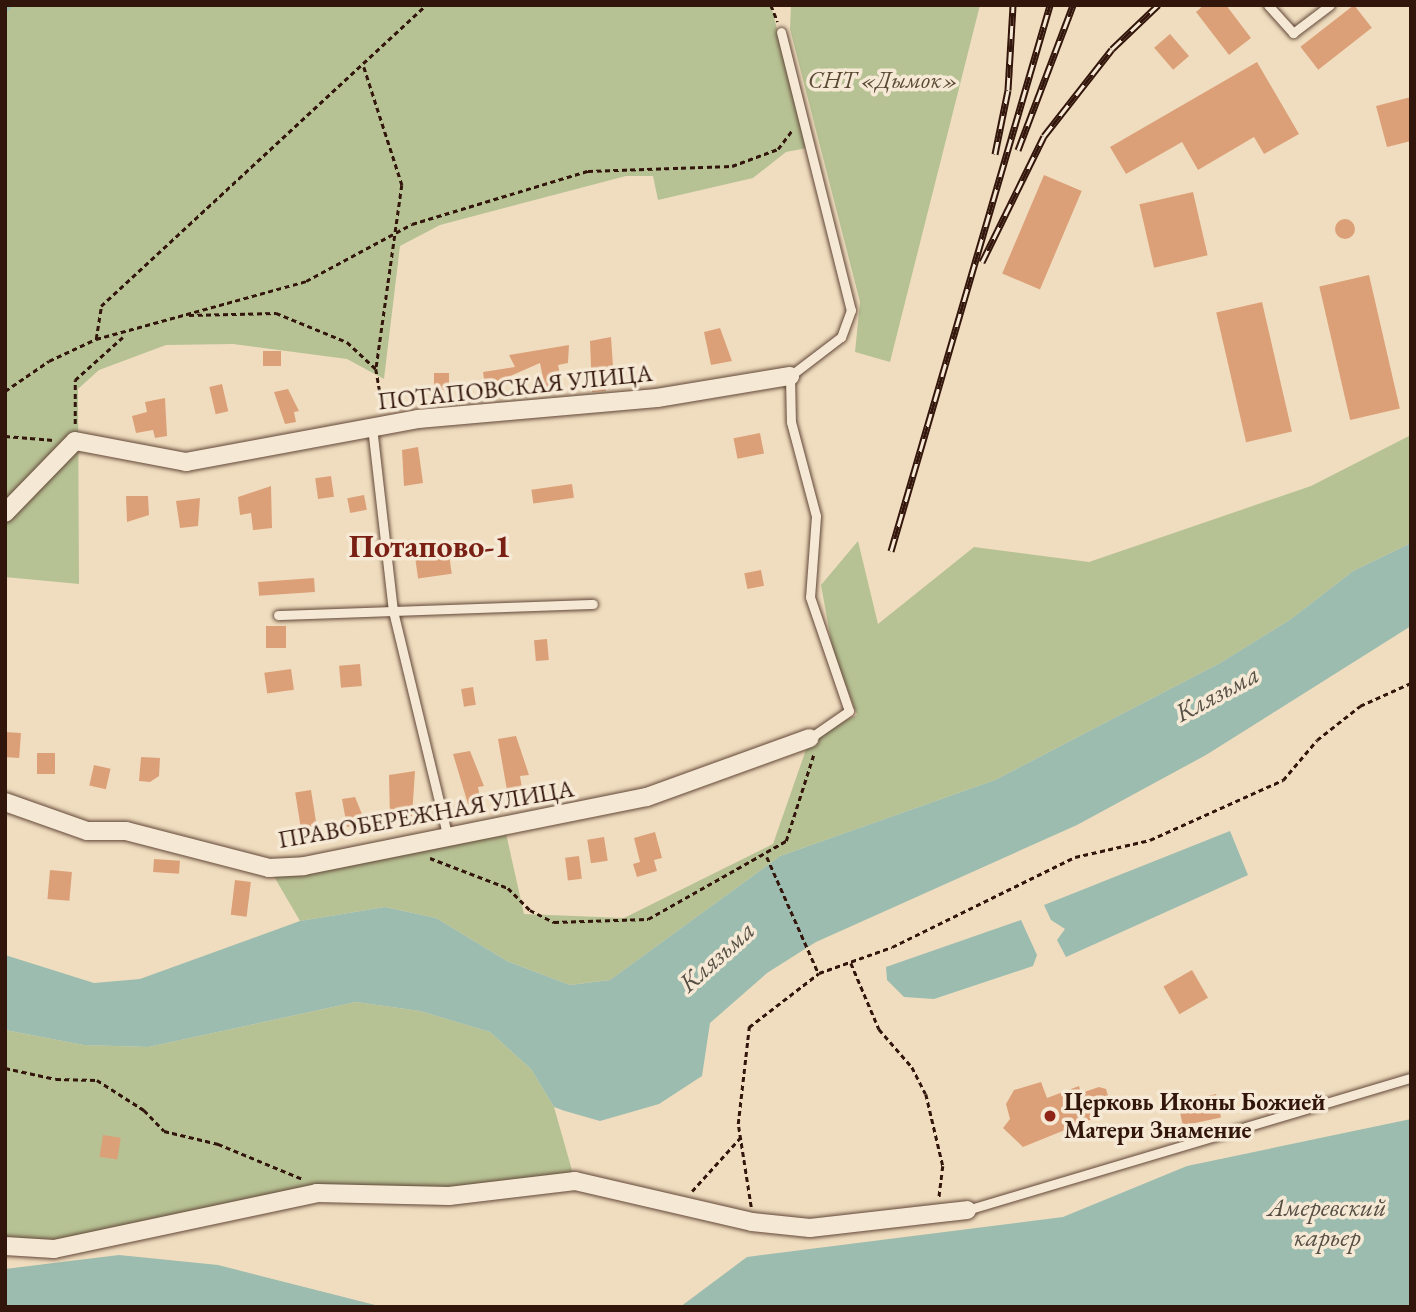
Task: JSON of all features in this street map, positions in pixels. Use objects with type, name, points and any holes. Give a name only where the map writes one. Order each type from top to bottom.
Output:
[{"type":"street","name":"ПОТАПОВСКАЯ УЛИЦА","points":[[78,442],[186,462],[379,425],[657,398],[790,376]]},
{"type":"street","points":[[5,513],[78,442]]},
{"type":"street","name":"ПРАВОБЕРЕЖНАЯ УЛИЦА","points":[[5,802],[87,831],[126,831],[270,867],[405,846],[647,797],[816,734]]},
{"type":"street","points":[[5,1246],[54,1249],[317,1193],[449,1196],[575,1181],[752,1222],[810,1228],[967,1210]]},
{"type":"lane","points":[[1268,5],[1293,33],[1330,5]]},
{"type":"lane","points":[[781,32],[851,310],[841,337],[790,376],[791,422],[816,516],[810,597],[849,711],[816,734]]},
{"type":"lane","points":[[379,425],[393,611],[448,838]]},
{"type":"lane","points":[[278,615],[593,604]]},
{"type":"lane","points":[[967,1210],[1411,1079]]},
{"type":"path","points":[[96,339],[101,306],[364,67],[426,5]]},
{"type":"path","points":[[771,5],[781,32]]},
{"type":"path","points":[[364,67],[402,185],[376,369],[379,425]]},
{"type":"path","points":[[5,391],[49,361],[96,339],[126,334],[306,281],[395,232],[588,171],[732,166],[778,149],[795,123]]},
{"type":"path","points":[[182,316],[276,313],[347,342],[376,369]]},
{"type":"path","points":[[5,436],[78,442],[75,380],[126,334]]},
{"type":"path","points":[[752,1222],[741,1137],[749,1027],[819,973],[851,962],[1075,857],[1150,840],[1283,780],[1317,740],[1360,706],[1411,683]]},
{"type":"path","points":[[405,846],[508,888],[530,909],[554,922],[648,919],[767,857],[786,841],[816,734]]},
{"type":"path","points":[[767,857],[819,973]]},
{"type":"path","points":[[851,962],[879,1029],[912,1067],[926,1094],[943,1166],[938,1213]]},
{"type":"path","points":[[5,1068],[55,1079],[97,1080],[144,1110],[164,1132],[257,1158],[301,1177],[317,1193]]},
{"type":"path","points":[[677,1204],[712,1174],[741,1137]]},
{"type":"green space","points":[[5,5],[771,5],[807,148],[786,152],[753,178],[658,200],[653,176],[626,176],[440,225],[400,246],[384,379],[347,359],[233,344],[166,345],[99,370],[78,389],[79,584],[5,577]]},
{"type":"green space","name":"СНТ «Дымок»","points":[[791,5],[980,5],[890,362],[855,352],[860,302],[790,29]]},
{"type":"green space","points":[[1411,435],[1411,543],[1353,571],[1291,619],[1220,663],[995,780],[780,856],[610,980],[570,985],[507,961],[436,918],[385,907],[300,921],[269,868],[505,829],[524,914],[624,918],[773,844],[810,738],[857,715],[833,651],[821,585],[858,541],[878,624],[974,547],[1089,562],[1311,486]]},
{"type":"green space","points":[[356,1002],[420,1011],[490,1032],[531,1069],[554,1107],[575,1181],[449,1196],[317,1193],[54,1249],[5,1246],[5,1030],[84,1045],[148,1047]]},
{"type":"water","name":"Клязьма","points":[[1411,543],[1411,626],[1206,755],[1077,825],[816,942],[767,973],[710,1023],[702,1076],[659,1104],[600,1121],[565,1111],[554,1107],[531,1069],[490,1032],[420,1011],[356,1002],[148,1047],[84,1045],[5,1030],[5,955],[94,983],[140,979],[300,921],[385,907],[436,918],[507,961],[570,985],[610,980],[780,856],[995,780],[1220,663],[1291,619],[1353,571]]},
{"type":"water","points":[[1230,831],[1248,875],[1066,957],[1057,940],[1065,929],[1051,920],[1044,905]]},
{"type":"water","points":[[1021,920],[1037,955],[1033,966],[934,999],[904,997],[887,980],[886,967]]},
{"type":"water","name":"Амеревский карьер","points":[[1411,1119],[1411,1307],[680,1307],[747,1257],[1063,1217],[1187,1166]]},
{"type":"water","points":[[119,1255],[218,1265],[383,1307],[5,1307],[5,1269]]},
{"type":"building","points":[[1204,5],[1226,5],[1251,38],[1229,55],[1196,12]]},
{"type":"building","points":[[1354,5],[1372,28],[1318,70],[1300,47]]},
{"type":"building","points":[[1170,34],[1189,56],[1173,70],[1154,48]]},
{"type":"building","points":[[1257,62],[1299,134],[1264,154],[1254,137],[1198,170],[1182,142],[1126,174],[1110,147]]},
{"type":"building","points":[[1411,97],[1411,141],[1387,147],[1376,106]]},
{"type":"building","points":[[1044,175],[1082,191],[1040,290],[1002,273]]},
{"type":"building","points":[[1193,192],[1208,255],[1154,268],[1139,204]]},
{"type":"building","points":[[1345,219],[1352,222],[1355,229],[1352,236],[1345,239],[1338,236],[1335,229],[1338,222]]},
{"type":"building","points":[[1369,275],[1400,408],[1350,420],[1319,286]]},
{"type":"building","points":[[1262,302],[1292,432],[1246,442],[1216,313]]},
{"type":"building","points":[[720,328],[732,361],[711,365],[704,332]]},
{"type":"building","points":[[611,337],[614,381],[604,383],[606,391],[592,392],[590,341]]},
{"type":"building","points":[[569,345],[568,363],[558,365],[562,384],[545,388],[540,363],[501,380],[502,389],[485,386],[483,372],[515,367],[509,355]]},
{"type":"building","points":[[263,351],[281,351],[281,366],[263,366]]},
{"type":"building","points":[[434,373],[449,373],[449,390],[434,390]]},
{"type":"building","points":[[222,384],[228,411],[216,414],[209,387]]},
{"type":"building","points":[[288,389],[299,411],[294,412],[296,422],[285,424],[274,392]]},
{"type":"building","points":[[165,398],[167,436],[155,438],[153,430],[136,433],[132,416],[147,412],[145,402]]},
{"type":"building","points":[[760,433],[764,454],[738,459],[733,438]]},
{"type":"building","points":[[418,447],[423,483],[404,486],[402,450]]},
{"type":"building","points":[[331,476],[334,497],[318,499],[315,478]]},
{"type":"building","points":[[572,484],[574,498],[533,504],[531,490]]},
{"type":"building","points":[[271,486],[272,528],[253,530],[251,513],[240,515],[238,497]]},
{"type":"building","points":[[364,495],[367,510],[350,513],[347,498]]},
{"type":"building","points":[[126,496],[148,496],[149,515],[127,522]]},
{"type":"building","points":[[200,498],[198,526],[180,528],[176,501]]},
{"type":"building","points":[[448,547],[452,574],[418,578],[414,552]]},
{"type":"building","points":[[761,570],[764,586],[747,589],[744,573]]},
{"type":"building","points":[[314,578],[315,592],[259,596],[258,582]]},
{"type":"building","points":[[266,626],[286,626],[286,648],[266,648]]},
{"type":"building","points":[[547,639],[549,660],[536,661],[534,640]]},
{"type":"building","points":[[360,664],[362,686],[341,688],[339,666]]},
{"type":"building","points":[[291,669],[294,690],[267,694],[264,673]]},
{"type":"building","points":[[473,687],[476,705],[464,707],[461,689]]},
{"type":"building","points":[[5,732],[21,733],[19,758],[5,757]]},
{"type":"building","points":[[516,736],[529,775],[520,776],[523,794],[508,796],[498,739]]},
{"type":"building","points":[[470,751],[484,786],[478,787],[481,802],[468,804],[453,754]]},
{"type":"building","points":[[37,753],[55,753],[55,774],[37,774]]},
{"type":"building","points":[[141,757],[160,758],[159,776],[150,782],[139,781]]},
{"type":"building","points":[[94,765],[111,769],[106,789],[89,785]]},
{"type":"building","points":[[415,771],[412,816],[390,820],[389,775]]},
{"type":"building","points":[[311,790],[318,834],[302,837],[295,793]]},
{"type":"building","points":[[355,797],[366,824],[347,827],[342,799]]},
{"type":"building","points":[[655,832],[662,858],[654,860],[657,871],[637,877],[633,864],[640,862],[634,838]]},
{"type":"building","points":[[604,837],[608,861],[591,863],[587,840]]},
{"type":"building","points":[[579,856],[582,879],[568,881],[565,858]]},
{"type":"building","points":[[154,859],[180,861],[179,874],[153,872]]},
{"type":"building","points":[[50,870],[72,872],[69,901],[47,899]]},
{"type":"building","points":[[235,880],[251,882],[247,917],[231,915]]},
{"type":"building","points":[[1192,970],[1208,998],[1179,1014],[1163,987]]},
{"type":"building","name":"Церковь Иконы Божией Матери Знамение","points":[[1041,1082],[1047,1098],[1079,1086],[1081,1093],[1099,1087],[1106,1089],[1110,1102],[1090,1113],[1092,1119],[1023,1147],[1003,1128],[1010,1119],[1006,1104],[1014,1090]]},
{"type":"building","points":[[1216,1094],[1221,1117],[1183,1126],[1178,1102]]},
{"type":"building","points":[[103,1135],[121,1138],[117,1160],[100,1157]]},
{"type":"waterway","points":[[5,10],[9,5]]},
{"type":"railway","points":[[995,154],[1008,90],[1013,5]]},
{"type":"railway","points":[[891,551],[1050,5]]},
{"type":"railway","points":[[1018,150],[1073,5]]},
{"type":"railway","points":[[982,262],[1044,136],[1112,49],[1158,5]]},
{"type":"place","name":"Церковь Иконы Божией Матери Знамение","points":[[1050,1116]]},
{"type":"district","name":"Потапово-1","points":[[430,546]]}]
